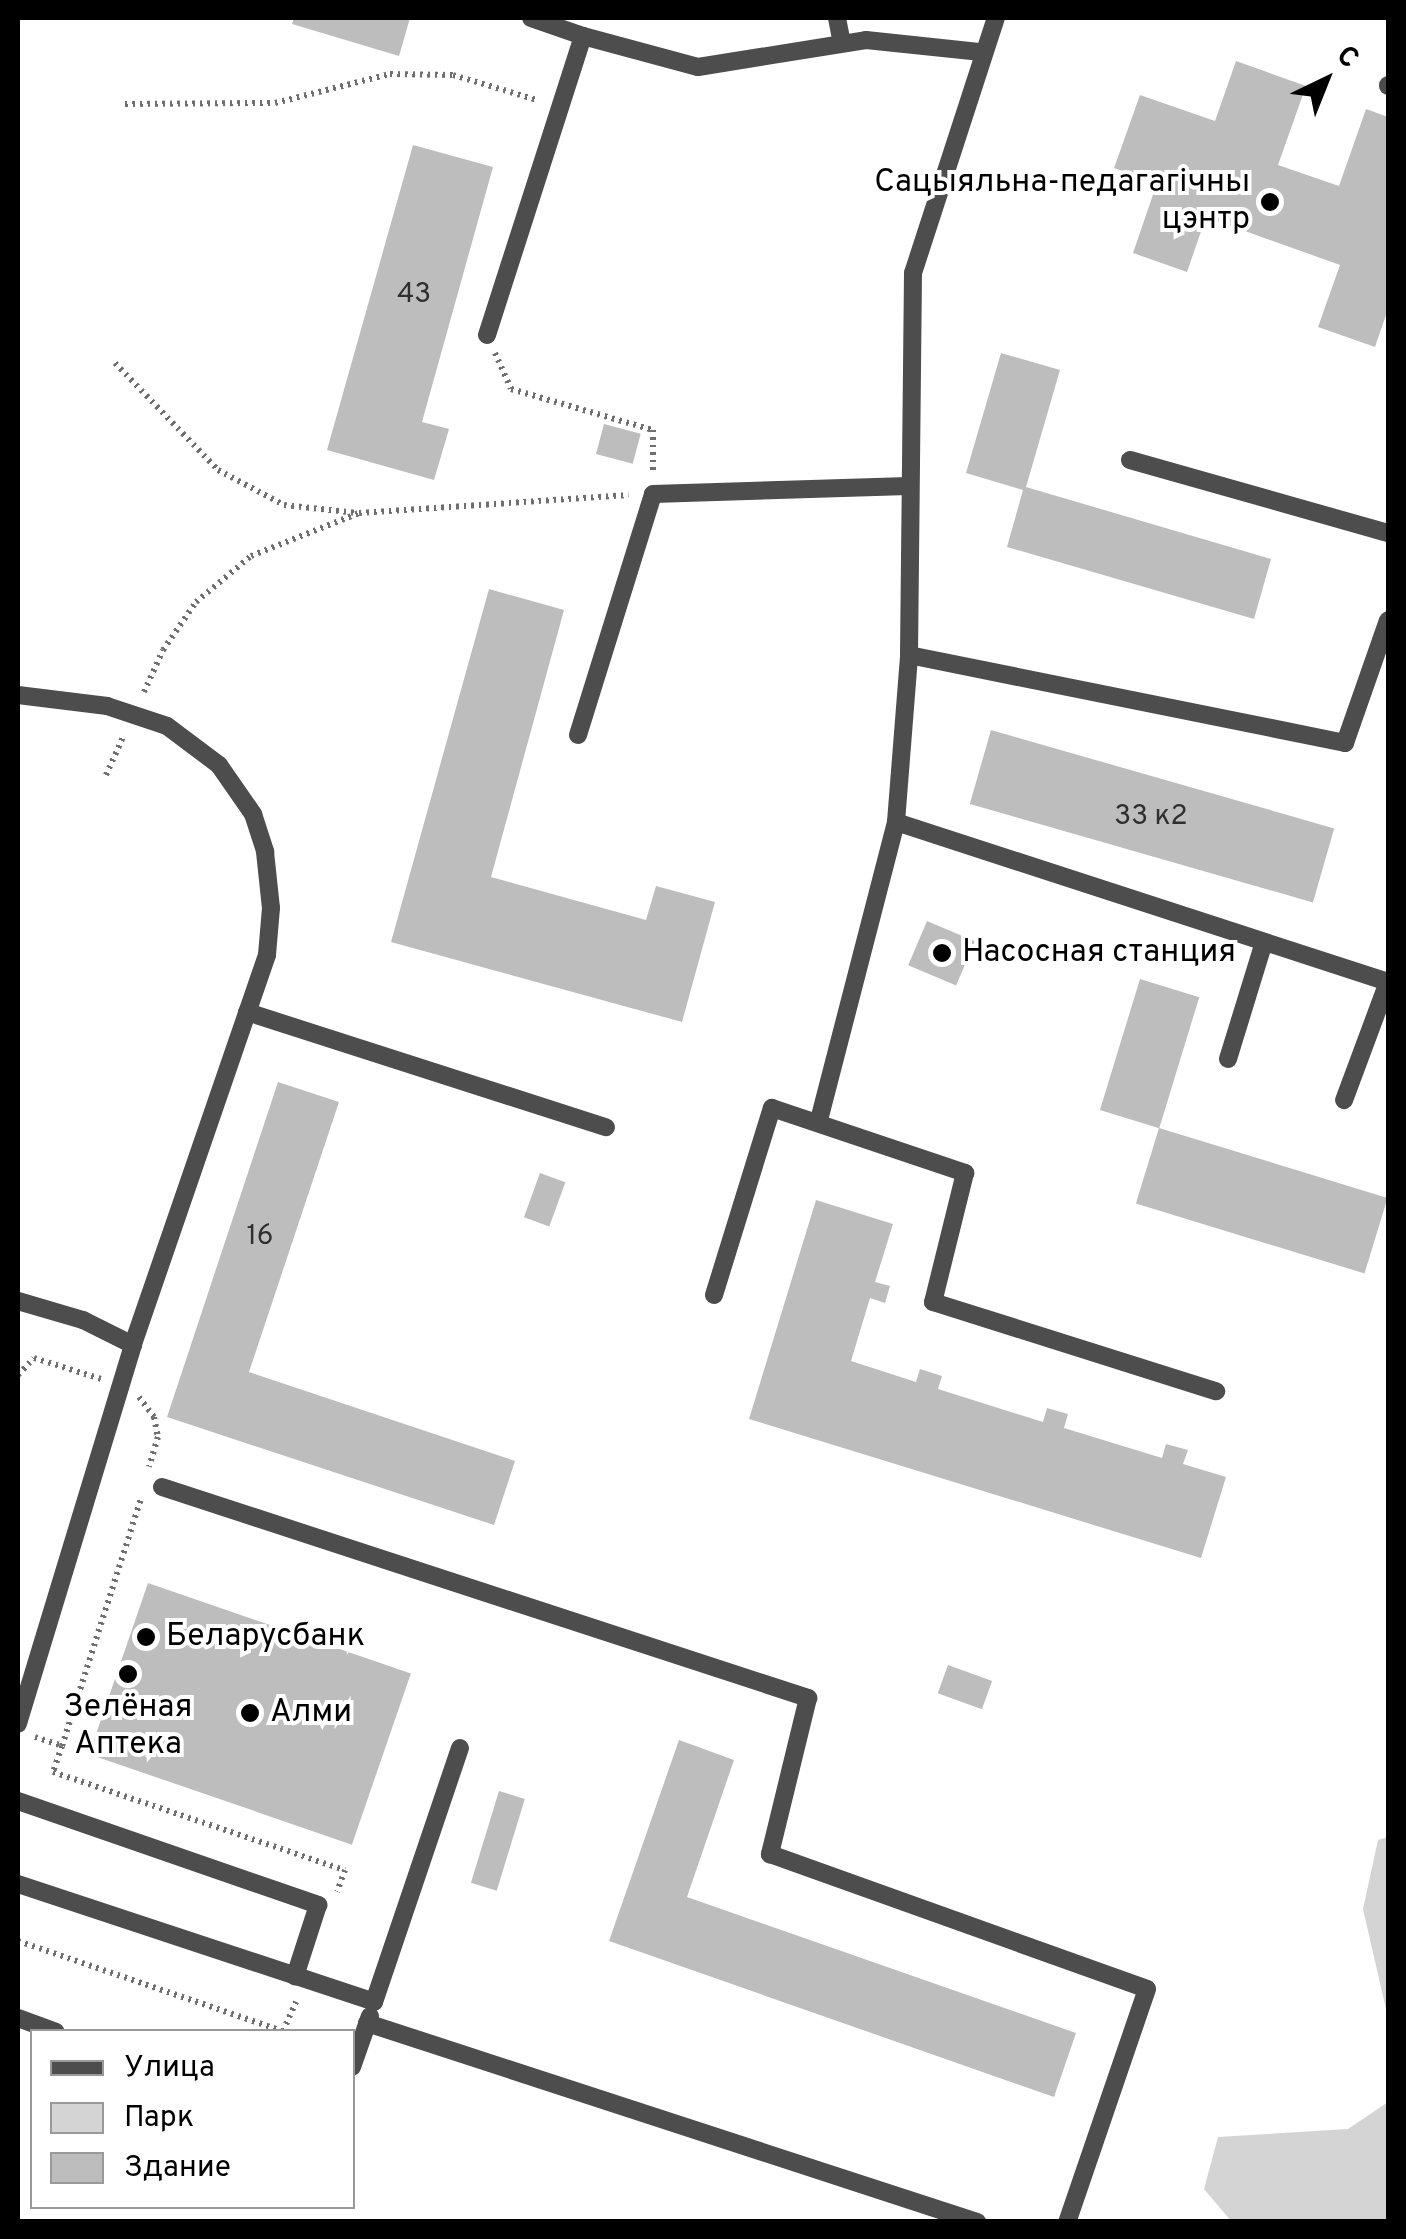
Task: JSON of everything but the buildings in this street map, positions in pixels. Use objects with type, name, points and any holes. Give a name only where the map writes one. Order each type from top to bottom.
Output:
[{"type":"lane","points":[[530,18],[698,67],[866,40],[982,52]]},
{"type":"lane","points":[[837,18],[842,44]]},
{"type":"lane","points":[[819,1120],[896,822],[909,656],[908,486],[914,273],[996,18]]},
{"type":"lane","points":[[487,335],[583,36]]},
{"type":"lane","points":[[1130,460],[1388,533]]},
{"type":"lane","points":[[578,735],[653,494],[908,486]]},
{"type":"lane","points":[[909,656],[1345,744],[1388,620]]},
{"type":"lane","points":[[18,695],[107,706],[134,714],[166,726],[219,765],[253,814],[265,852],[272,908],[267,955],[134,1345],[18,1728]]},
{"type":"lane","points":[[896,822],[1388,982],[1344,1100]]},
{"type":"lane","points":[[1228,1059],[1264,942]]},
{"type":"lane","points":[[248,1012],[606,1126]]},
{"type":"lane","points":[[714,1295],[772,1108],[819,1120],[965,1173],[933,1302],[1216,1390]]},
{"type":"lane","points":[[18,1301],[83,1320],[134,1345]]},
{"type":"lane","points":[[162,1487],[808,1698],[770,1854],[1147,1989],[1067,2222]]},
{"type":"lane","points":[[355,2059],[460,1748]]},
{"type":"lane","points":[[18,1801],[318,1905],[300,1978]]},
{"type":"lane","points":[[18,1884],[374,2002]]},
{"type":"lane","points":[[18,2018],[48,2029]]},
{"type":"lane","points":[[367,2023],[977,2222]]},
{"type":"path","points":[[125,104],[276,102],[390,74],[453,75],[560,106]]},
{"type":"path","points":[[115,362],[218,470],[284,505],[359,513],[653,494],[653,430],[511,389],[487,335]]},
{"type":"path","points":[[106,775],[163,650],[196,602],[250,556],[359,513]]},
{"type":"path","points":[[124,1562],[53,1772],[345,1870],[332,1906]]},
{"type":"path","points":[[18,1728],[62,1746]]},
{"type":"path","points":[[18,1942],[274,2029]]},
{"type":"path","points":[[284,2029],[300,1978]]},
{"type":"green space","points":[[1388,1837],[1388,2018],[1363,1909],[1378,1840]]},
{"type":"green space","points":[[1388,2102],[1388,2221],[1231,2221],[1204,2189],[1218,2137],[1348,2129]]},
{"type":"place","name":"Сацыяльна-педагагічны цэнтр","points":[[1270,202]]},
{"type":"place","name":"Насосная станция","points":[[942,953]]},
{"type":"place","name":"Беларусбанк","points":[[146,1637]]},
{"type":"place","name":"Зелёная Аптека","points":[[128,1674]]},
{"type":"place","name":"Алми","points":[[250,1713]]}]
